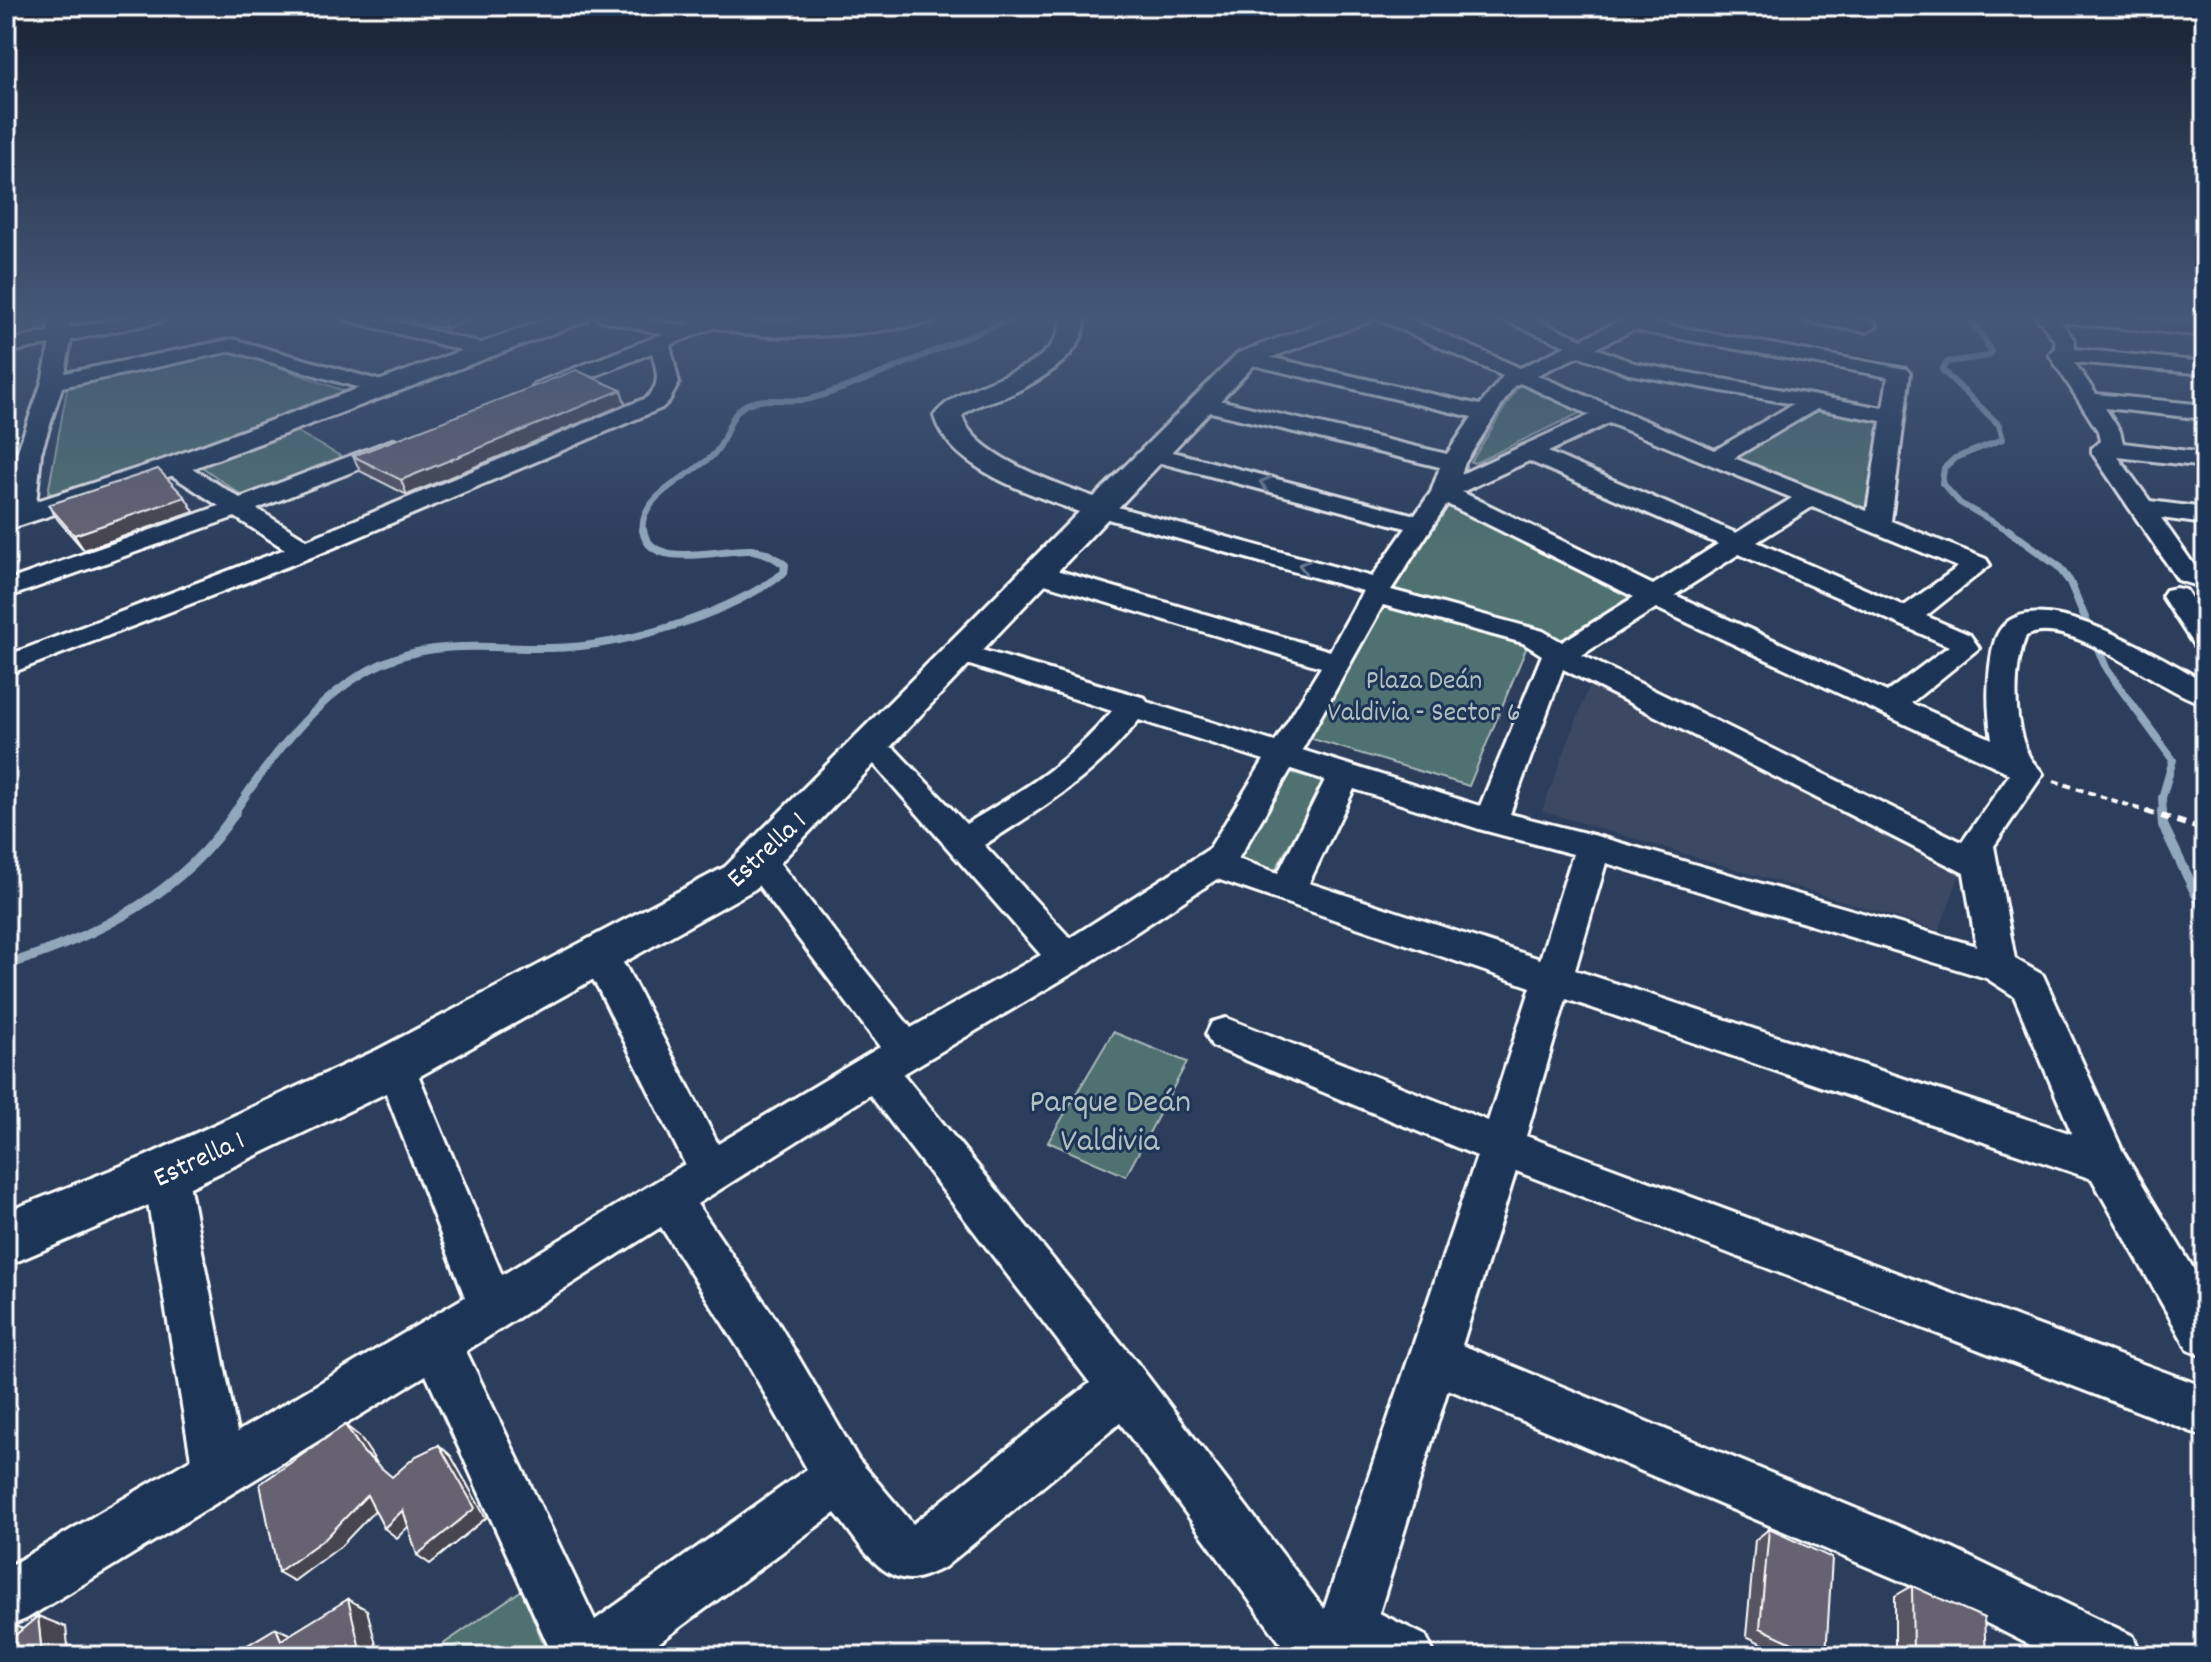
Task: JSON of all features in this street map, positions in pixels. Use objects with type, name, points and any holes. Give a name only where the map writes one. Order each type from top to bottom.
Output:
[{"type":"street","points":[[47,394],[17,456],[14,519],[173,466],[372,394]]},
{"type":"street","points":[[513,400],[529,394]]},
{"type":"street","points":[[6,666],[305,550],[654,403],[666,394]]},
{"type":"street","points":[[988,394],[957,406],[948,416],[951,426],[964,442],[1017,479],[1099,509],[1533,637],[1584,669],[1980,866]]},
{"type":"street","name":"Estrella 1","points":[[6,1239],[165,1173],[395,1065],[740,878],[1211,394]]},
{"type":"street","points":[[1401,394],[1485,413]]},
{"type":"street","points":[[6,1599],[436,1342],[891,1061],[1067,959],[1221,858],[1338,663],[1377,591],[1422,525],[1498,394]]},
{"type":"street","points":[[1557,394],[1977,565],[1907,617]]},
{"type":"street","points":[[1767,394],[1892,416]]},
{"type":"street","points":[[1878,524],[1896,394]]},
{"type":"street","points":[[2084,394],[2109,431],[2112,444],[2104,448]]},
{"type":"street","points":[[2088,400],[2205,412]]},
{"type":"street","points":[[1716,459],[1813,402]]},
{"type":"street","points":[[1202,403],[1448,478],[1651,595],[2014,762],[2027,774],[2026,779],[1977,845],[1998,967]]},
{"type":"street","points":[[1448,478],[1529,452],[1608,415]]},
{"type":"street","points":[[6,590],[236,508],[426,434]]},
{"type":"street","points":[[2104,448],[2205,460]]},
{"type":"street","points":[[2104,448],[2104,453],[2187,574],[2205,580]]},
{"type":"street","points":[[1529,452],[1960,641],[1965,648],[1889,705]]},
{"type":"street","points":[[1154,454],[1422,525]]},
{"type":"street","points":[[173,466],[305,550]]},
{"type":"street","points":[[1491,821],[1551,662],[1651,595],[1811,497]]},
{"type":"street","points":[[2142,508],[2205,516]]},
{"type":"street","points":[[1037,573],[1338,663]]},
{"type":"street","points":[[2176,596],[2205,641]]},
{"type":"street","points":[[2014,762],[2006,736],[2001,698],[2008,645],[2015,630],[2022,626],[2063,625],[2094,635],[2205,695]]},
{"type":"street","points":[[961,653],[1134,705],[1491,821],[1593,847],[1998,967],[2029,986],[2107,1165],[2205,1333]]},
{"type":"street","points":[[963,842],[1057,784],[1103,743],[1134,705]]},
{"type":"street","points":[[868,746],[884,756],[1067,959]]},
{"type":"street","points":[[1287,891],[1345,773]]},
{"type":"street","points":[[1337,1646],[1502,1146],[1593,847]]},
{"type":"street","points":[[758,860],[891,1061],[1124,1387],[1337,1646],[1406,1656]]},
{"type":"street","points":[[1213,864],[1552,981],[2107,1165]]},
{"type":"street","points":[[597,955],[710,1171]]},
{"type":"street","points":[[1226,1034],[1502,1146],[2205,1412]]},
{"type":"street","points":[[395,1065],[492,1307]]},
{"type":"street","points":[[165,1173],[219,1472]]},
{"type":"street","points":[[667,1198],[760,1338],[840,1477],[900,1550],[910,1552],[926,1548],[1124,1387]]},
{"type":"street","points":[[436,1342],[582,1656]]},
{"type":"street","points":[[1434,1358],[1934,1568],[2113,1656]]},
{"type":"street","points":[[593,1656],[840,1477]]},
{"type":"path","points":[[2051,780],[2205,830]]},
{"type":"shaded area","points":[[1590,684],[1953,861],[1961,872],[1939,930],[1542,811]]},
{"type":"green space","points":[[66,394],[348,394],[66,496],[48,493]]},
{"type":"green space","points":[[1514,394],[1540,394],[1584,411],[1475,463],[1471,462]]},
{"type":"green space","points":[[1821,407],[1882,419],[1868,512],[1729,459]]},
{"type":"green space","points":[[296,431],[344,458],[244,497],[201,466]]},
{"type":"green space","points":[[1450,503],[1634,594],[1558,642],[1531,629],[1393,590]]},
{"type":"green space","name":"Plaza Deán Valdivia - Sector 6","points":[[1385,605],[1528,644],[1469,786],[1309,738]]},
{"type":"green space","points":[[1291,772],[1324,782],[1272,876],[1237,863]]},
{"type":"green space","name":"Parque Deán Valdivia","points":[[1113,1032],[1187,1062],[1126,1176],[1048,1142]]},
{"type":"green space","points":[[522,1590],[548,1656],[426,1656]]},
{"type":"building","points":[[515,394],[612,394],[401,480],[353,456]]},
{"type":"building","points":[[158,469],[185,497],[74,535],[48,505]]},
{"type":"building","points":[[345,1425],[364,1453],[392,1477],[416,1456],[439,1445],[475,1508],[417,1555],[403,1510],[384,1528],[367,1495],[327,1537],[278,1572],[260,1484]]},
{"type":"building","points":[[1769,1529],[1832,1558],[1826,1656],[1760,1628]]},
{"type":"building","points":[[1912,1586],[1984,1618],[1986,1656],[1913,1656]]},
{"type":"building","points":[[348,1599],[361,1653],[355,1656],[332,1656],[328,1646],[318,1656],[229,1656],[276,1628],[281,1640]]},
{"type":"building","points":[[38,1616],[42,1656],[6,1656],[6,1643]]},
{"type":"waterway","points":[[643,530],[643,520],[656,498],[716,452],[740,409],[755,401],[797,401],[826,394]]},
{"type":"waterway","points":[[1966,394],[1999,425],[2003,439],[1955,458],[1944,468],[1942,483],[1960,503],[2010,531]]},
{"type":"waterway","points":[[234,813],[284,745],[323,703],[368,670],[393,659],[451,647],[550,648],[609,642],[703,615],[732,603],[784,573],[785,565],[756,551],[688,555],[659,551],[648,543],[643,530]]},
{"type":"waterway","points":[[2010,531],[2058,566],[2070,582],[2107,670],[2173,760],[2162,798],[2163,813]]},
{"type":"waterway","points":[[6,965],[105,925],[164,889],[190,866],[236,811]]},
{"type":"waterway","points":[[2162,811],[2163,825],[2205,913]]}]
